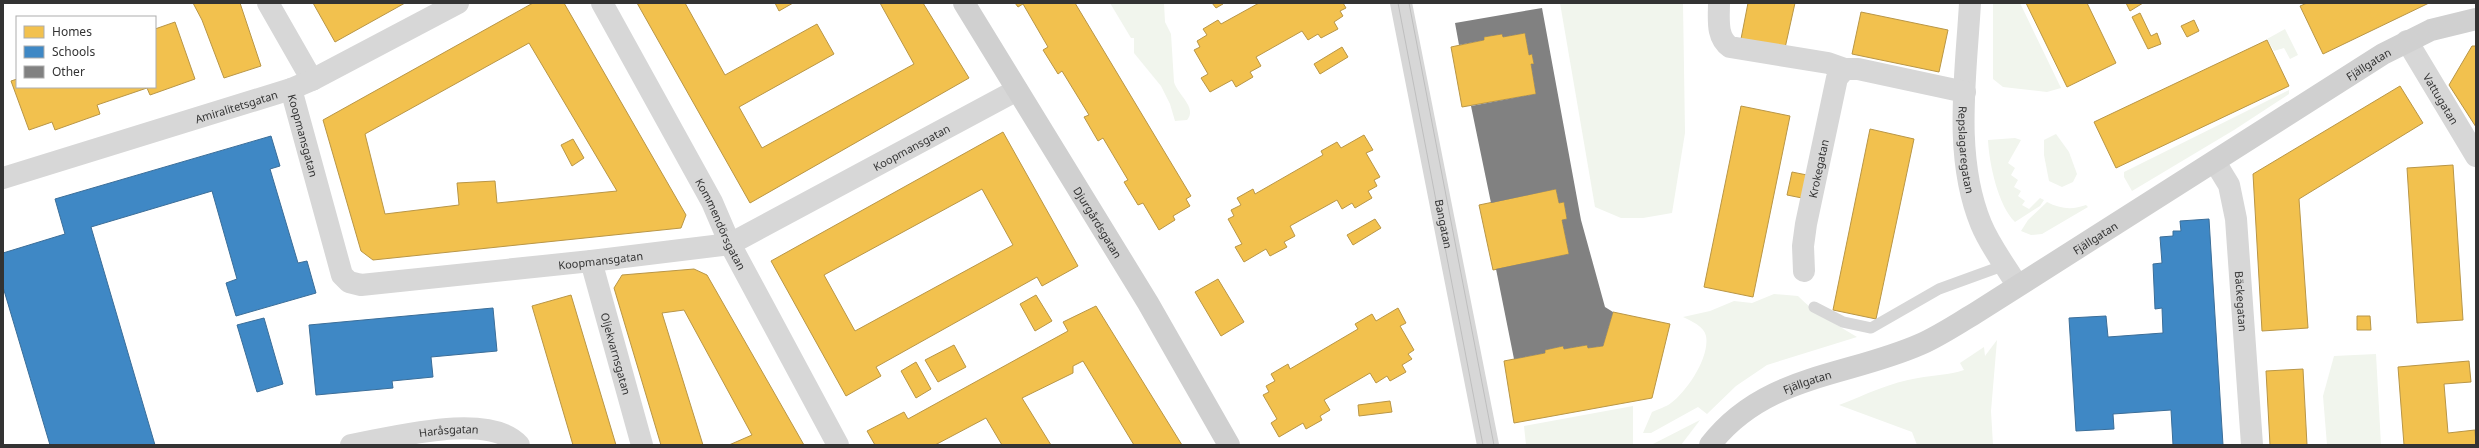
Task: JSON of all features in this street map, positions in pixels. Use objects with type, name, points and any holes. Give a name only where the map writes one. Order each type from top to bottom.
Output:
[{"type":"street","points":[[268,3],[312,80]]},
{"type":"street","name":"Amiralitetsgatan","points":[[3,178],[291,89],[312,80],[458,3]]},
{"type":"street","name":"Kommendörsgatan","points":[[602,3],[712,202],[730,244],[838,445]]},
{"type":"street","name":"Djurgårdsgatan","points":[[964,3],[1148,303],[1228,445]]},
{"type":"street","name":"Bangatan","points":[[1400,3],[1488,445]]},
{"type":"street","points":[[1719,3],[1719,33],[1722,42],[1730,47],[1828,63],[1845,69],[1858,69],[1965,92]]},
{"type":"street","name":"Repslagaregatan","points":[[1970,3],[1965,92],[1967,168],[1975,208],[1981,226],[2017,285]]},
{"type":"street","name":"Fjällgatan","points":[[1710,445],[1725,429],[1759,401],[1806,380],[1922,344],[2215,162],[2350,74],[2406,41],[2436,28],[2476,19]]},
{"type":"street","name":"Vattugatan","points":[[2406,41],[2476,156]]},
{"type":"street","name":"Krokegatan","points":[[1804,271],[1803,246],[1806,224],[1837,78],[1845,69]]},
{"type":"street","name":"Koopmansgatan","points":[[291,89],[342,275],[349,282],[361,285],[591,261],[730,244],[1017,90]]},
{"type":"street","name":"Bäckegatan","points":[[2215,162],[2229,185],[2236,218],[2252,445]]},
{"type":"street","name":"Oljekvarnsgatan","points":[[591,261],[642,445]]},
{"type":"street","name":"Haråsgatan","points":[[351,445],[456,427],[490,429],[511,437],[518,445]]},
{"type":"lane","points":[[1814,307],[1843,322],[1871,328],[1939,288],[2005,265]]},
{"type":"shaded area","points":[[1110,3],[1164,3],[1165,22],[1171,34],[1174,82],[1189,106],[1190,115],[1187,120],[1175,121],[1170,104],[1161,86],[1134,53],[1134,38],[1131,38]]},
{"type":"shaded area","points":[[1560,3],[1683,3],[1685,133],[1672,213],[1643,218],[1621,218],[1595,207]]},
{"type":"shaded area","points":[[1993,3],[2020,3],[2061,88],[2047,92],[2003,87],[1993,79]]},
{"type":"shaded area","points":[[2285,29],[2298,55],[2290,59],[2284,48],[2274,51],[2267,39]]},
{"type":"shaded area","points":[[2289,90],[2289,94],[2234,130],[2132,191],[2124,177],[2124,172]]},
{"type":"shaded area","points":[[2056,134],[2069,152],[2077,174],[2073,182],[2062,187],[2049,181],[2044,155],[2044,140]]},
{"type":"shaded area","points":[[2015,138],[2021,140],[2008,163],[2015,168],[2011,175],[2018,180],[2014,187],[2021,191],[2018,196],[2025,201],[2022,205],[2029,209],[2040,198],[2044,200],[2040,206],[2015,222],[2009,215],[1999,195],[1992,172],[1988,140]]},
{"type":"shaded area","points":[[2047,202],[2066,208],[2076,208],[2086,205],[2088,207],[2042,234],[2031,235],[2021,231],[2028,220]]},
{"type":"shaded area","points":[[1774,294],[1798,296],[1818,313],[1857,337],[1767,365],[1736,386],[1707,414],[1698,407],[1651,433],[1643,433],[1652,412],[1664,407],[1677,398],[1690,382],[1701,363],[1706,344],[1705,332],[1697,324],[1683,317],[1710,311],[1734,301],[1752,303]]},
{"type":"shaded area","points":[[1997,340],[1991,411],[1993,445],[1917,445],[1912,432],[1839,405],[1898,382],[1964,370],[1960,363],[1984,347],[1985,356]]},
{"type":"shaded area","points":[[2376,354],[2381,445],[2327,445],[2323,396],[2334,356]]},
{"type":"shaded area","points":[[1633,406],[1633,445],[1526,445],[1524,426]]},
{"type":"shaded area","points":[[1700,420],[1681,445],[1651,445]]},
{"type":"building: Homes","points":[[193,3],[240,3],[261,66],[224,78],[202,20]]},
{"type":"building: Homes","points":[[313,3],[405,3],[335,42]]},
{"type":"building: Homes","points":[[533,3],[564,3],[686,215],[681,228],[373,260],[361,251],[323,120]],"holes":[[[529,43],[617,191],[497,203],[495,181],[457,183],[459,205],[385,214],[365,134]]]},
{"type":"building: Homes","points":[[637,3],[685,3],[725,75],[817,24],[834,54],[739,107],[762,148],[914,64],[880,3],[923,3],[969,78],[750,203]]},
{"type":"building: Homes","points":[[775,3],[793,3],[779,11]]},
{"type":"building: Homes","points":[[1015,3],[1075,3],[1191,196],[1186,199],[1190,206],[1173,216],[1175,220],[1159,230],[1143,203],[1138,205],[1124,182],[1128,180],[1103,138],[1098,141],[1084,117],[1089,115],[1062,71],[1058,74],[1043,50],[1048,47],[1023,4],[1018,7]]},
{"type":"building: Homes","points":[[1212,3],[1223,3],[1223,4],[1216,8]]},
{"type":"building: Homes","points":[[1259,3],[1343,3],[1346,8],[1340,11],[1343,16],[1334,22],[1338,29],[1321,38],[1318,34],[1308,40],[1302,31],[1256,57],[1261,66],[1250,72],[1253,77],[1236,87],[1232,80],[1210,92],[1201,78],[1208,74],[1194,50],[1200,47],[1197,41],[1207,35],[1203,29],[1218,20],[1221,24]]},
{"type":"building: Homes","points":[[1748,3],[1795,3],[1785,48],[1741,39]]},
{"type":"building: Homes","points":[[2026,3],[2087,3],[2116,63],[2067,87]]},
{"type":"building: Homes","points":[[2126,3],[2143,3],[2130,11]]},
{"type":"building: Homes","points":[[2307,3],[2429,3],[2323,54],[2300,6]]},
{"type":"building: Homes","points":[[1861,12],[1948,30],[1939,72],[1852,54]]},
{"type":"building: Homes","points":[[2140,13],[2151,36],[2157,33],[2161,44],[2148,49],[2132,17]]},
{"type":"building: Homes","points":[[2194,20],[2199,31],[2187,37],[2181,26]]},
{"type":"building: Homes","points":[[175,22],[195,79],[150,95],[147,88],[156,88],[156,29]]},
{"type":"building: Homes","points":[[1525,33],[1529,55],[1532,54],[1534,64],[1531,64],[1536,94],[1462,107],[1451,47],[1484,40],[1484,37],[1502,34],[1503,37]]},
{"type":"building: Homes","points":[[2267,40],[2289,86],[2116,168],[2094,122]]},
{"type":"building: Homes","points":[[2472,46],[2476,46],[2476,127],[2449,85]]},
{"type":"building: Homes","points":[[1342,47],[1348,57],[1320,74],[1314,64]]},
{"type":"building: Homes","points":[[16,79],[16,88],[147,88],[97,105],[100,114],[55,130],[52,122],[29,130],[11,81]]},
{"type":"building: Homes","points":[[2400,86],[2423,123],[2299,199],[2308,328],[2262,331],[2253,174]]},
{"type":"building: Homes","points":[[1741,106],[1790,116],[1753,297],[1704,287]]},
{"type":"building: Homes","points":[[1870,129],[1914,139],[1876,319],[1833,310]]},
{"type":"building: Homes","points":[[1003,132],[1078,266],[1042,286],[1037,277],[876,367],[881,376],[846,396],[771,261]],"holes":[[[982,189],[1013,245],[855,331],[824,275]]]},
{"type":"building: Homes","points":[[1364,135],[1373,150],[1366,153],[1380,177],[1374,180],[1377,186],[1368,191],[1372,198],[1355,208],[1352,203],[1342,209],[1337,200],[1290,226],[1295,236],[1284,242],[1287,247],[1270,256],[1266,249],[1244,262],[1235,247],[1242,244],[1228,219],[1234,216],[1231,210],[1241,205],[1237,198],[1253,189],[1255,194],[1323,155],[1321,151],[1337,142],[1341,148]]},
{"type":"building: Homes","points":[[573,139],[584,158],[572,166],[561,145]]},
{"type":"building: Homes","points":[[2453,165],[2463,320],[2417,323],[2407,168]]},
{"type":"building: Homes","points":[[1792,172],[1807,175],[1802,198],[1787,195]]},
{"type":"building: Homes","points":[[1556,189],[1559,203],[1564,202],[1567,219],[1562,220],[1569,254],[1493,270],[1479,205]]},
{"type":"building: Homes","points":[[1375,219],[1381,228],[1353,245],[1347,235]]},
{"type":"building: Homes","points":[[694,269],[707,275],[804,445],[729,445],[752,435],[684,310],[662,313],[703,445],[661,445],[614,288],[622,275]]},
{"type":"building: Homes","points":[[1218,279],[1244,322],[1221,336],[1195,292]]},
{"type":"building: Homes","points":[[571,295],[616,445],[573,445],[532,306]]},
{"type":"building: Homes","points":[[1036,295],[1052,321],[1035,331],[1020,304]]},
{"type":"building: Homes","points":[[1096,306],[1182,445],[1134,445],[1083,361],[1073,366],[1073,373],[1022,398],[1051,445],[1002,445],[986,418],[935,445],[875,445],[867,431],[904,412],[908,419],[1068,331],[1063,322]]},
{"type":"building: Homes","points":[[1398,308],[1406,323],[1400,326],[1414,350],[1408,354],[1412,359],[1402,365],[1406,372],[1390,381],[1387,376],[1376,383],[1370,373],[1324,400],[1330,410],[1320,416],[1322,420],[1306,429],[1303,423],[1279,437],[1271,423],[1277,419],[1263,395],[1269,392],[1266,386],[1275,381],[1271,374],[1288,364],[1290,369],[1358,329],[1355,324],[1372,314],[1376,321]]},
{"type":"building: Homes","points":[[1613,312],[1670,324],[1652,398],[1514,423],[1504,361],[1545,353],[1545,350],[1563,346],[1564,349],[1587,345],[1588,348],[1603,346]]},
{"type":"building: Homes","points":[[2357,316],[2370,316],[2371,330],[2357,330]]},
{"type":"building: Homes","points":[[954,345],[966,367],[938,382],[925,360]]},
{"type":"building: Homes","points":[[2469,361],[2471,382],[2444,384],[2448,433],[2475,430],[2476,445],[2404,445],[2398,367]]},
{"type":"building: Homes","points":[[916,362],[931,389],[916,398],[901,371]]},
{"type":"building: Homes","points":[[2303,369],[2307,445],[2270,445],[2266,371]]},
{"type":"building: Homes","points":[[1390,401],[1392,412],[1359,416],[1358,405]]},
{"type":"building: Schools","points":[[271,136],[280,166],[270,169],[298,263],[307,261],[316,293],[236,316],[226,283],[237,279],[212,191],[91,227],[155,445],[50,445],[3,287],[3,253],[65,234],[55,199]]},
{"type":"building: Schools","points":[[2209,219],[2223,445],[2173,445],[2171,410],[2113,414],[2114,429],[2076,431],[2069,318],[2106,316],[2108,337],[2163,333],[2162,308],[2155,309],[2153,264],[2162,263],[2160,237],[2173,236],[2173,231],[2181,231],[2180,221]]},
{"type":"building: Schools","points":[[493,308],[497,351],[431,357],[433,377],[392,381],[393,388],[316,395],[309,325]]},
{"type":"building: Schools","points":[[264,318],[283,384],[257,392],[237,325]]},
{"type":"building: Other","points":[[1542,8],[1581,220],[1605,307],[1613,312],[1603,346],[1588,348],[1587,345],[1564,349],[1563,346],[1545,350],[1545,353],[1514,359],[1496,269],[1569,254],[1562,220],[1567,219],[1564,202],[1559,203],[1556,189],[1491,203],[1471,106],[1536,94],[1531,64],[1534,64],[1532,54],[1529,55],[1525,33],[1503,37],[1502,34],[1484,37],[1484,40],[1459,45],[1455,23]]},
{"type":"tram line","points":[[1398,3],[1483,445]]},
{"type":"tram line","points":[[1409,3],[1494,445]]}]
